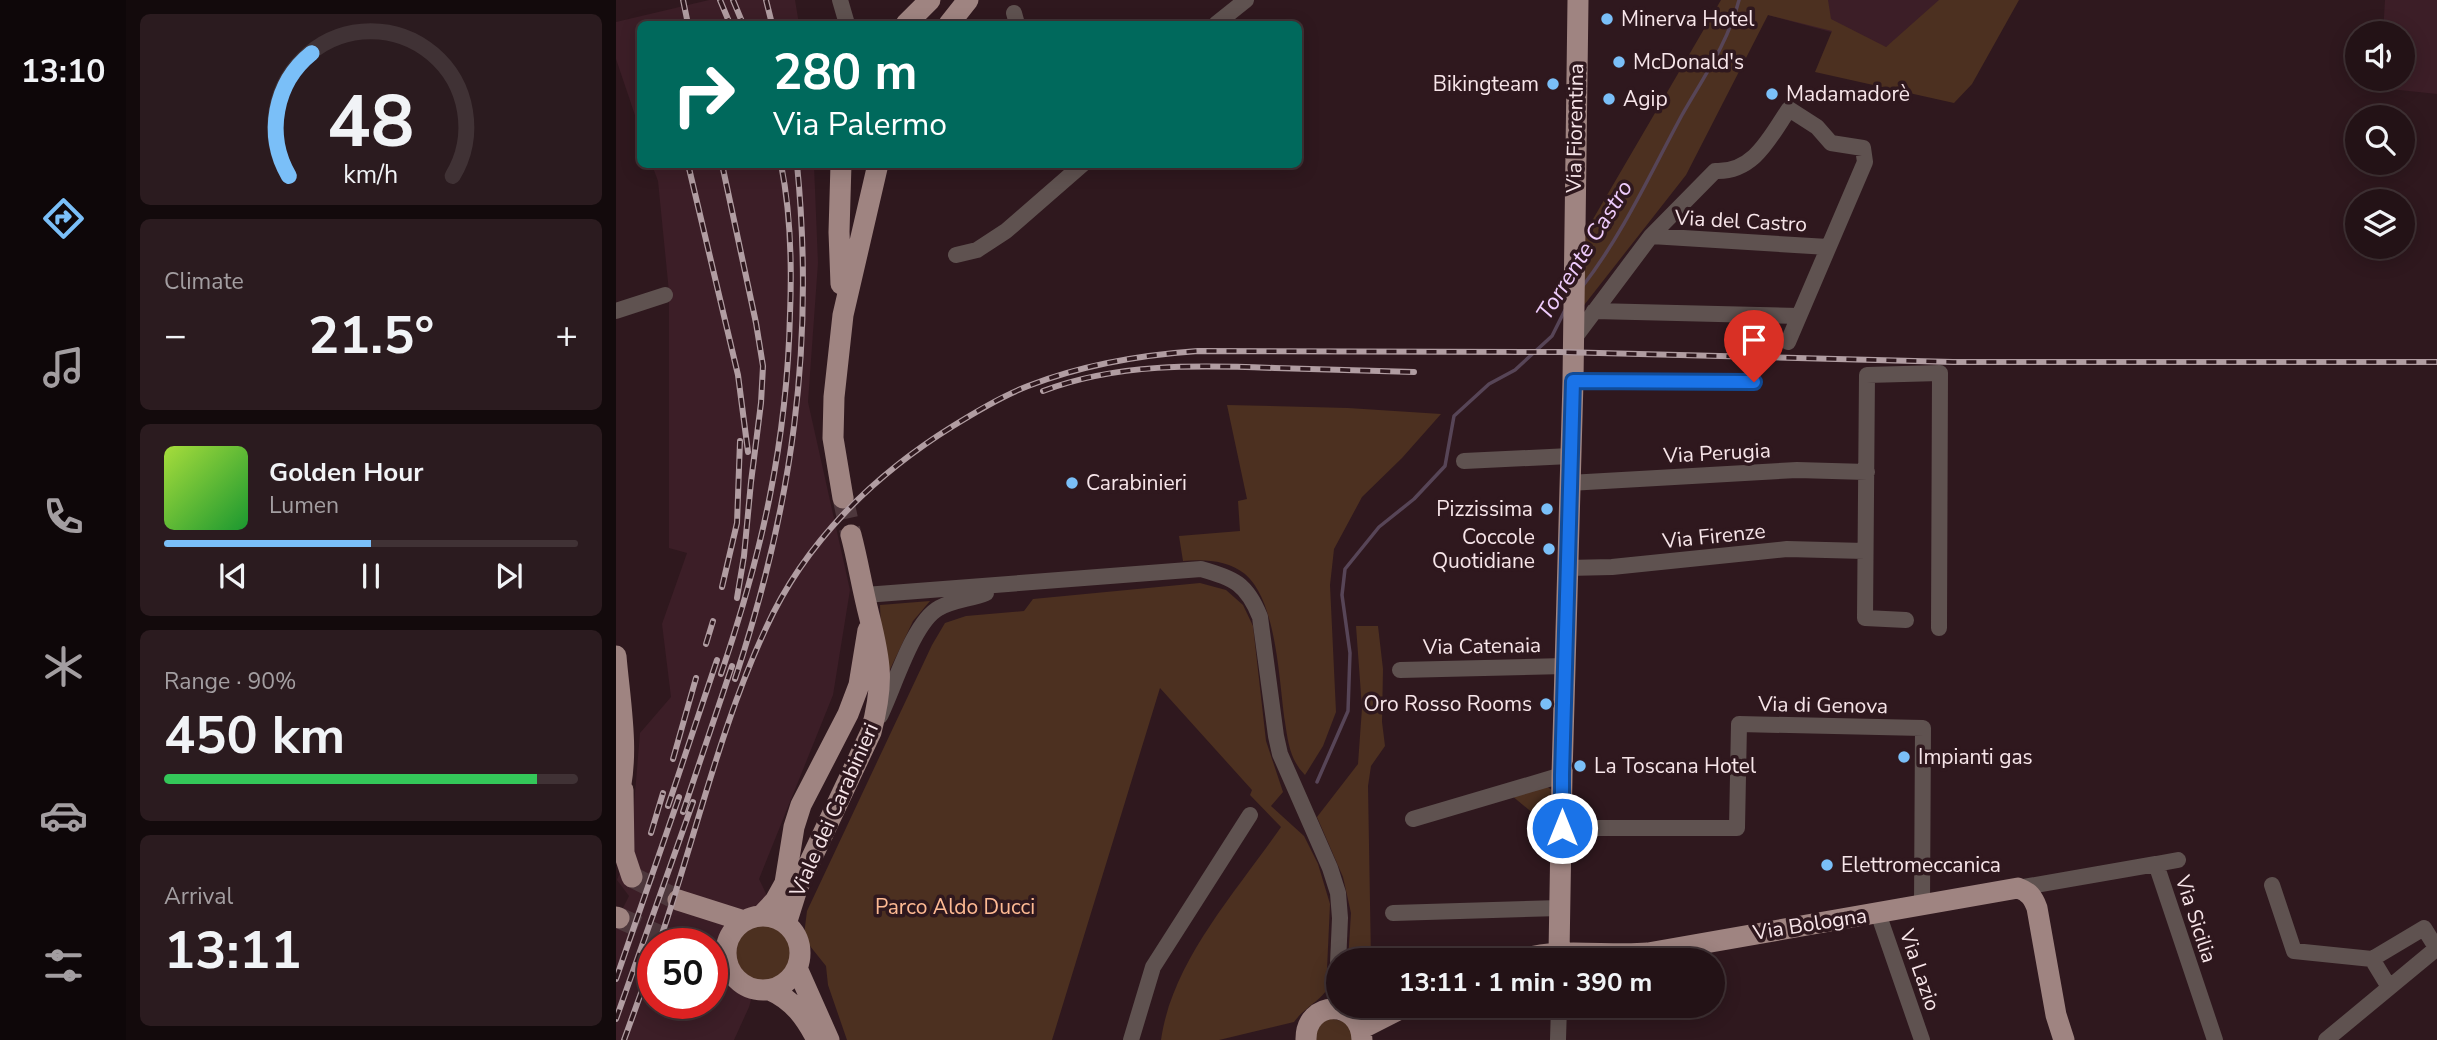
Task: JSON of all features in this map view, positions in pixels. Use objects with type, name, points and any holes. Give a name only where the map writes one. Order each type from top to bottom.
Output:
[{"type":"main road","points":[[909,21],[930,0]]},
{"type":"main road","points":[[951,21],[968,0]]},
{"type":"main road","name":"Via Fiorentina","points":[[1559,948],[1573,381],[1578,0]]},
{"type":"main road","points":[[841,168],[839,232],[843,314]]},
{"type":"main road","points":[[843,498],[833,438],[833,419],[843,314],[876,168]]},
{"type":"main road","name":"Viale dei Carabinieri","points":[[786,924],[797,889],[871,732],[878,706],[879,653],[851,535]]},
{"type":"main road","name":"Viale dei Carabinieri","points":[[753,919],[780,892],[788,870],[796,818],[848,714],[859,685],[867,604]]},
{"type":"main road","points":[[616,656],[622,730],[619,794],[624,853],[632,877]]},
{"type":"main road","points":[[822,764],[844,776],[845,790]]},
{"type":"main road","points":[[2018,888],[2033,897],[2037,908],[2056,1015],[2064,1040]]},
{"type":"main road","name":"Via Bologna","points":[[1675,948],[2018,888]]},
{"type":"main road","points":[[710,928],[696,910],[678,900],[753,919],[770,917],[786,924],[799,944],[800,956],[797,968],[787,982],[770,990]]},
{"type":"main road","points":[[728,942],[753,919]]},
{"type":"main road","points":[[728,962],[731,971],[741,983],[755,989],[770,990],[792,1003],[808,1022],[817,1040]]},
{"type":"main road","points":[[797,968],[829,1040]]},
{"type":"main road","points":[[1306,1040],[1312,1018],[1326,1011]]},
{"type":"main road","points":[[1353,1018],[1361,1035],[1387,1018]]},
{"type":"street","points":[[840,0],[846,21]]},
{"type":"street","points":[[1219,21],[1242,1]]},
{"type":"street","name":"Via del Castro","points":[[1573,340],[1651,236],[1715,171],[1728,172],[1747,164],[1759,155],[1789,108],[1817,127],[1831,144],[1863,148],[1865,162],[1788,342]]},
{"type":"street","points":[[956,255],[977,250],[1006,231],[1065,171]]},
{"type":"street","name":"Via del Castro","points":[[1651,236],[1828,247]]},
{"type":"street","points":[[616,311],[666,295]]},
{"type":"street","points":[[1594,312],[1799,316]]},
{"type":"street","points":[[1906,620],[1865,618],[1867,375],[1940,373],[1939,628]]},
{"type":"street","points":[[1573,381],[1754,382]]},
{"type":"street","points":[[1464,461],[1570,456]]},
{"type":"street","name":"Via Perugia","points":[[1569,483],[1797,470],[1867,472]]},
{"type":"street","name":"Via Firenze","points":[[1567,568],[1612,567],[1787,549],[1865,551]]},
{"type":"street","points":[[859,566],[881,587],[901,592]]},
{"type":"street","points":[[867,604],[901,592],[1201,569],[1241,584],[1253,600],[1260,617],[1280,754],[1330,868],[1338,893],[1339,948]]},
{"type":"street","points":[[871,732],[928,615],[941,606],[984,594],[996,586]]},
{"type":"street","name":"Via Catenaia","points":[[1400,670],[1565,666]]},
{"type":"street","name":"Via di Genova","points":[[1562,828],[1737,828],[1739,724],[1923,728],[1922,905]]},
{"type":"street","points":[[1413,819],[1562,775]]},
{"type":"street","points":[[1133,1038],[1153,967],[1250,815]]},
{"type":"street","points":[[2156,864],[2178,860]]},
{"type":"street","name":"Via Sicilia","points":[[2018,888],[2156,864],[2215,1040]]},
{"type":"street","points":[[2272,885],[2294,951],[2372,959],[2424,928],[2437,949],[2326,1040]]},
{"type":"street","points":[[1393,913],[1560,908]]},
{"type":"street","name":"Via Lazio","points":[[1878,913],[1922,1040]]},
{"type":"street","points":[[2372,959],[2389,987]]},
{"type":"street","points":[[1558,1040],[1559,1018]]},
{"type":"shaded area","points":[[709,0],[795,0],[798,21],[637,21],[637,121],[616,59],[616,22]]},
{"type":"shaded area","points":[[1770,0],[1952,0],[1886,47],[1768,15]]},
{"type":"shaded area","points":[[2385,0],[2437,0],[2437,94],[2408,91],[2415,91],[2415,21],[2384,21]]},
{"type":"shaded area","points":[[653,168],[814,168],[818,263],[808,402],[850,590],[833,695],[759,879],[776,914],[749,1007],[734,1040],[616,1040],[616,922],[629,896],[617,880],[625,860],[633,817],[640,733],[671,697],[662,624],[687,553],[669,548],[669,292],[658,181]]},
{"type":"green space","points":[[1721,0],[1828,0],[1831,19],[1886,47],[1939,0],[2019,0],[1972,84],[1954,103],[1815,72],[1832,31],[1768,15],[1686,175],[1581,309],[1582,238]]},
{"type":"green space","points":[[1227,405],[1441,414],[1362,497],[1334,549],[1330,585],[1336,712],[1323,746],[1305,775],[1296,763],[1289,744],[1275,643],[1264,603],[1256,586],[1238,569],[1223,563],[1183,561],[1179,536],[1240,531],[1238,501],[1247,499]]},
{"type":"green space","name":"Parco Aldo Ducci","points":[[1200,583],[1226,590],[1243,605],[1253,626],[1266,741],[1283,792],[1271,806],[1304,836],[1318,864],[1330,904],[1326,991],[1294,1022],[1219,1040],[1161,1040],[1178,982],[1192,955],[1281,827],[1250,795],[1252,790],[1160,688],[1052,1040],[847,1040],[828,985],[826,966],[804,935],[807,911],[932,645],[945,623],[966,616],[1024,611],[1033,599]]},
{"type":"green space","points":[[930,601],[913,621],[883,684],[880,605]]},
{"type":"green space","points":[[1356,626],[1378,626],[1383,669],[1382,722],[1385,746],[1371,766],[1368,786],[1371,948],[1349,948],[1351,913],[1343,877],[1317,817],[1358,764],[1362,708]]},
{"type":"green space","points":[[1546,786],[1552,790],[1552,829],[1511,795]]},
{"type":"green space","points":[[759,925],[769,925],[784,933],[790,942],[790,964],[784,973],[769,981],[759,981],[741,969],[736,958],[736,948],[748,930]]},
{"type":"green space","points":[[1327,1018],[1348,1022],[1355,1040],[1313,1040],[1313,1033]]},
{"type":"waterway","name":"Torrente Castro","points":[[1582,287],[1623,225],[1714,60],[1739,0]]},
{"type":"waterway","name":"Torrente Castro","points":[[1317,782],[1348,711],[1350,653],[1342,595],[1345,569],[1379,527],[1414,499],[1445,466],[1454,416],[1489,384],[1515,370],[1552,336],[1565,310]]},
{"type":"tunnel","points":[[843,498],[851,535]]},
{"type":"tunnel","points":[[632,877],[678,900]]},
{"type":"tunnel","points":[[619,918],[642,928]]},
{"type":"railway","points":[[683,0],[687,21]]},
{"type":"railway","points":[[720,0],[729,21]]},
{"type":"railway","points":[[733,0],[742,21]]},
{"type":"railway","points":[[766,0],[771,21]]},
{"type":"railway","points":[[689,168],[738,375],[748,452]]},
{"type":"railway","points":[[723,168],[763,366],[744,556],[737,598]]},
{"type":"railway","points":[[721,674],[760,541],[784,407],[791,258],[782,168]]},
{"type":"railway","points":[[735,679],[771,552],[794,425],[803,297],[797,168]]},
{"type":"railway","points":[[664,928],[721,745],[749,666],[782,597],[821,539],[869,489],[924,445],[999,399],[1069,372],[1111,362],[1198,351],[1559,352],[1953,362],[2437,362]]},
{"type":"railway","points":[[1043,391],[1100,375],[1158,368],[1216,366],[1414,372]]},
{"type":"railway","points":[[722,587],[737,523],[740,441]]},
{"type":"railway","points":[[706,644],[713,621]]},
{"type":"railway","points":[[668,806],[717,660]]},
{"type":"railway","points":[[683,812],[732,666]]},
{"type":"railway","points":[[673,759],[696,678]]},
{"type":"railway","points":[[651,833],[663,793]]},
{"type":"railway","points":[[616,979],[679,797]]},
{"type":"railway","points":[[616,1019],[693,802]]},
{"type":"railway","points":[[624,1040],[637,1004]]},
{"type":"place","name":"Minerva Hotel","points":[[1607,19]]},
{"type":"place","name":"McDonald's","points":[[1619,62]]},
{"type":"place","name":"Bikingteam","points":[[1553,84]]},
{"type":"place","name":"Madamadorè","points":[[1772,94]]},
{"type":"place","name":"Agip","points":[[1609,99]]},
{"type":"place","name":"Carabinieri","points":[[1072,483]]},
{"type":"place","name":"Pizzissima","points":[[1547,509]]},
{"type":"place","name":"Coccole Quotidiane","points":[[1549,549]]},
{"type":"place","name":"Oro Rosso Rooms","points":[[1546,704]]},
{"type":"place","name":"Impianti gas","points":[[1904,757]]},
{"type":"place","name":"La Toscana Hotel","points":[[1580,766]]},
{"type":"place","name":"Elettromeccanica","points":[[1827,865]]},
{"type":"route","points":[[1562,828],[1573,381],[1754,382]]}]
